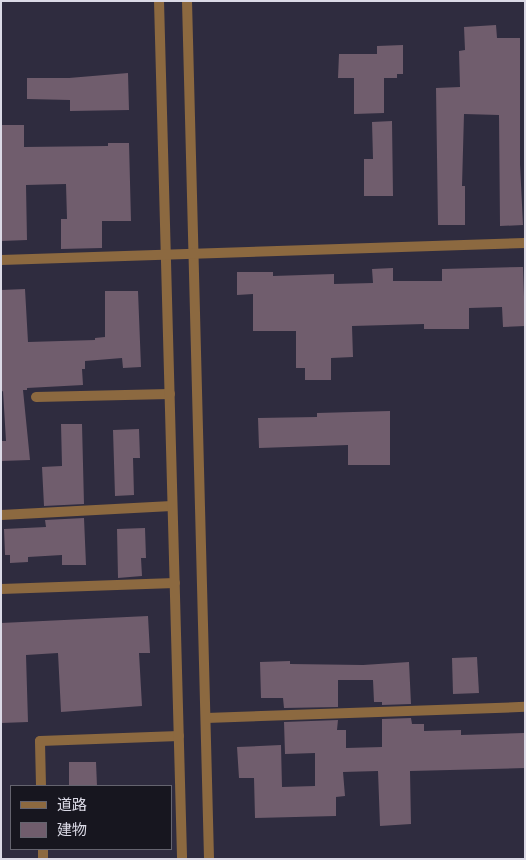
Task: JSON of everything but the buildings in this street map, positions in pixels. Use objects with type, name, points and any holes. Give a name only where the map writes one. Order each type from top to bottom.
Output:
[{"type":"street","points":[[159,1],[182,859]]},
{"type":"street","points":[[187,1],[209,859]]},
{"type":"street","points":[[1,260],[525,243]]},
{"type":"street","points":[[36,397],[170,394]]},
{"type":"street","points":[[1,514],[172,506]]},
{"type":"street","points":[[1,589],[175,584]]},
{"type":"street","points":[[206,718],[525,707]]},
{"type":"street","points":[[41,785],[40,741],[179,736]]}]
